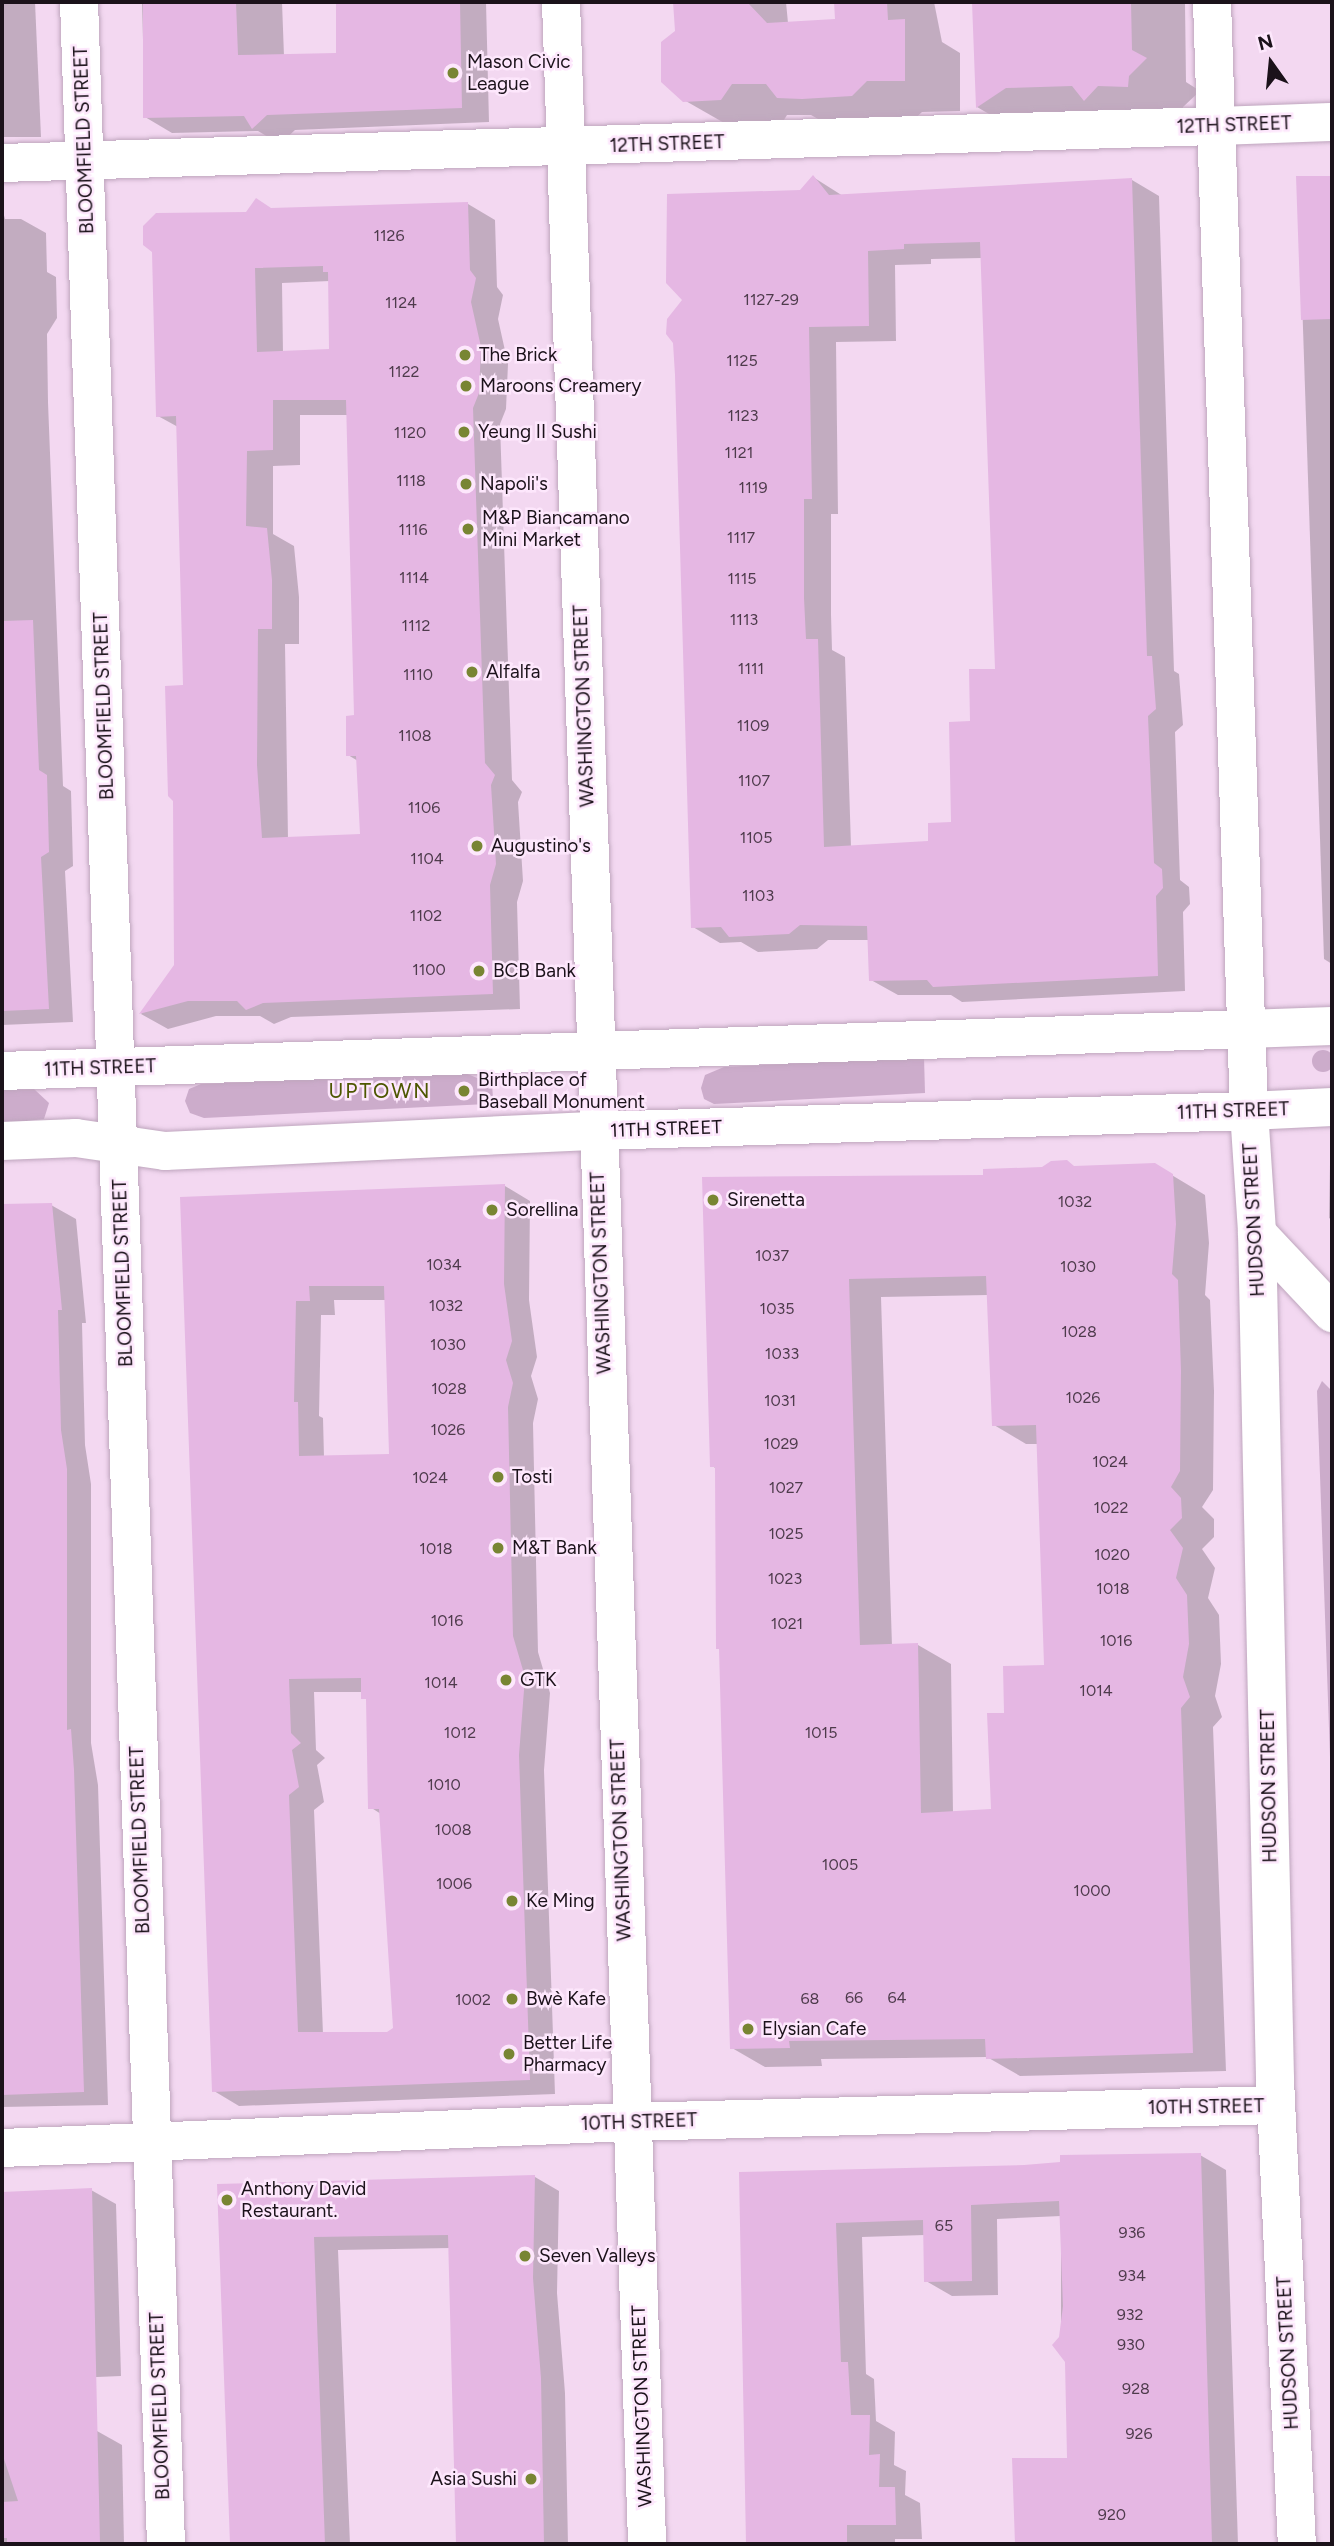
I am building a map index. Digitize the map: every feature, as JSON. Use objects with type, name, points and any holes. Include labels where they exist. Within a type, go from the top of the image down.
[{"type":"street","name":"BLOOMFIELD STREET","points":[[79,2],[117,1068],[149,2143],[166,2544]]},
{"type":"street","name":"WASHINGTON STREET","points":[[561,2],[594,1050],[647,2544]]},
{"type":"street","name":"HUDSON STREET","points":[[1212,2],[1249,1111],[1257,1233],[1276,2105],[1297,2544]]},
{"type":"street","name":"12TH STREET","points":[[2,163],[1332,122]]},
{"type":"street","name":"11TH STREET","points":[[2,1071],[1332,1026]]},
{"type":"street","name":"11TH STREET","points":[[2,1141],[76,1138],[165,1151],[597,1131],[1332,1107]]},
{"type":"street","points":[[1257,1233],[1332,1313]]},
{"type":"street","name":"10TH STREET","points":[[2,2148],[631,2122],[1276,2105]]},
{"type":"shaded area","points":[[1323,1050],[1331,1053],[1334,1061],[1331,1069],[1323,1072],[1315,1069],[1312,1061],[1315,1053]]},
{"type":"shaded area","points":[[924,1057],[925,1093],[714,1104],[704,1099],[701,1088],[705,1075],[724,1067]]},
{"type":"shaded area","points":[[465,1073],[492,1084],[493,1098],[487,1104],[204,1118],[190,1113],[185,1101],[189,1089],[201,1084]]},
{"type":"shaded area","points":[[34,1089],[49,1103],[44,1119],[2,1124],[2,1090]]},
{"type":"shaded area","points":[[1322,1381],[1332,1391],[1332,1813],[1317,1391]]},
{"type":"building","points":[[143,2],[236,2],[238,55],[336,53],[336,2],[460,2],[462,108],[267,115],[252,129],[244,116],[143,118]]},
{"type":"building","points":[[673,2],[747,2],[767,23],[835,19],[834,2],[887,2],[888,20],[905,19],[905,81],[867,81],[852,96],[802,99],[777,98],[766,84],[732,84],[721,100],[683,102],[661,82],[661,42],[675,31]]},
{"type":"building","points":[[972,2],[1131,2],[1132,50],[1147,58],[1129,76],[1128,87],[1098,86],[1084,101],[1072,86],[1006,88],[976,108]]},
{"type":"building","points":[[813,175],[829,195],[1132,178],[1147,656],[1152,656],[1156,709],[1148,716],[1154,863],[1162,869],[1163,888],[1156,896],[1158,976],[933,987],[927,980],[869,981],[867,926],[800,925],[789,934],[729,937],[721,927],[691,928],[675,375],[673,343],[666,334],[667,319],[682,300],[666,283],[667,194],[800,190]],"holes":[[[980,242],[995,669],[969,669],[970,721],[949,722],[951,822],[928,823],[928,841],[824,847],[818,639],[806,639],[804,598],[804,499],[812,499],[809,327],[869,326],[868,251],[904,249],[904,244]]]},
{"type":"building","points":[[1296,176],[1332,176],[1332,319],[1301,320]]},
{"type":"building","points":[[256,198],[271,208],[468,202],[470,270],[476,278],[471,302],[481,347],[479,393],[473,408],[485,763],[495,775],[491,785],[496,864],[490,885],[493,994],[263,1003],[246,1010],[237,1001],[188,1001],[139,1014],[174,965],[173,801],[168,796],[165,686],[183,685],[176,416],[156,417],[152,252],[143,245],[143,226],[156,213],[246,212]],"holes":[[[323,266],[323,272],[328,272],[329,349],[257,352],[255,268]],[[273,400],[346,400],[354,715],[346,716],[346,756],[356,756],[360,834],[262,838],[257,765],[258,629],[272,629],[272,580],[267,528],[246,526],[247,451],[273,450]]]},
{"type":"building","points":[[33,620],[39,770],[47,775],[49,852],[41,857],[49,1009],[2,1011],[2,621]]},
{"type":"building","points":[[1067,1160],[1074,1166],[1155,1163],[1173,1174],[1176,1224],[1172,1274],[1178,1280],[1181,1371],[1180,1471],[1171,1487],[1181,1498],[1182,1518],[1170,1530],[1183,1548],[1176,1578],[1187,1595],[1189,1644],[1183,1677],[1190,1697],[1181,1708],[1193,2053],[986,2059],[985,2039],[789,2041],[790,2048],[730,2049],[719,1649],[716,1649],[715,1467],[710,1467],[702,1177],[983,1175],[983,1169],[1042,1167],[1051,1161]],"holes":[[[986,1276],[992,1426],[1036,1425],[1044,1665],[1003,1666],[1004,1713],[987,1713],[991,1809],[921,1813],[918,1643],[860,1645],[849,1279]]]},
{"type":"building","points":[[505,1184],[504,1284],[512,1341],[506,1360],[513,1383],[508,1407],[513,1636],[525,1677],[519,1755],[530,2080],[212,2092],[180,1197]],"holes":[[[309,1286],[384,1286],[389,1454],[299,1456],[298,1402],[294,1402],[296,1301],[310,1301]],[[361,1678],[361,1699],[366,1699],[368,1809],[379,1809],[393,2028],[387,2032],[298,2032],[289,1795],[299,1787],[292,1750],[301,1743],[291,1733],[289,1679]]]},
{"type":"building","points":[[52,1203],[62,1310],[58,1310],[61,1430],[67,1469],[67,1730],[71,1729],[74,1770],[84,2092],[2,2095],[2,1204]]},
{"type":"building","points":[[1201,2153],[1212,2544],[1015,2544],[1012,2458],[1067,2458],[1065,2362],[1052,2345],[1059,2337],[1063,2306],[1059,2201],[971,2205],[972,2281],[924,2282],[923,2220],[836,2223],[841,2362],[848,2362],[851,2415],[870,2415],[869,2455],[880,2454],[879,2487],[895,2487],[896,2525],[847,2525],[847,2544],[746,2544],[739,2172],[1024,2165],[1060,2162],[1060,2155]]},
{"type":"building","points":[[535,2175],[533,2278],[541,2378],[544,2544],[456,2544],[448,2235],[314,2237],[325,2544],[230,2544],[217,2184]]},
{"type":"building","points":[[92,2188],[100,2544],[7,2544],[7,2538],[2,2538],[2,2502],[18,2501],[2,2453],[2,2192]]},
{"type":"place","name":"Mason Civic League","points":[[453,73]]},
{"type":"place","name":"The Brick","points":[[465,355]]},
{"type":"place","name":"Maroons Creamery","points":[[466,386]]},
{"type":"place","name":"Yeung II Sushi","points":[[464,432]]},
{"type":"place","name":"Napoli's","points":[[466,484]]},
{"type":"place","name":"M&P Biancamano Mini Market","points":[[468,529]]},
{"type":"place","name":"Alfalfa","points":[[472,672]]},
{"type":"place","name":"Augustino's","points":[[477,846]]},
{"type":"place","name":"BCB Bank","points":[[479,971]]},
{"type":"place","name":"Birthplace of Baseball Monument","points":[[464,1091]]},
{"type":"place","name":"Sirenetta","points":[[713,1200]]},
{"type":"place","name":"Sorellina","points":[[492,1210]]},
{"type":"place","name":"Tosti","points":[[498,1477]]},
{"type":"place","name":"M&T Bank","points":[[498,1548]]},
{"type":"place","name":"GTK","points":[[506,1680]]},
{"type":"place","name":"Ke Ming","points":[[512,1901]]},
{"type":"place","name":"Bwè Kafe","points":[[512,1999]]},
{"type":"place","name":"Elysian Cafe","points":[[748,2029]]},
{"type":"place","name":"Better Life Pharmacy","points":[[509,2054]]},
{"type":"place","name":"Anthony David Restaurant.","points":[[227,2200]]},
{"type":"place","name":"Seven Valleys","points":[[525,2256]]},
{"type":"place","name":"Asia Sushi","points":[[531,2479]]},
{"type":"district","name":"UPTOWN","points":[[380,1091]]}]
